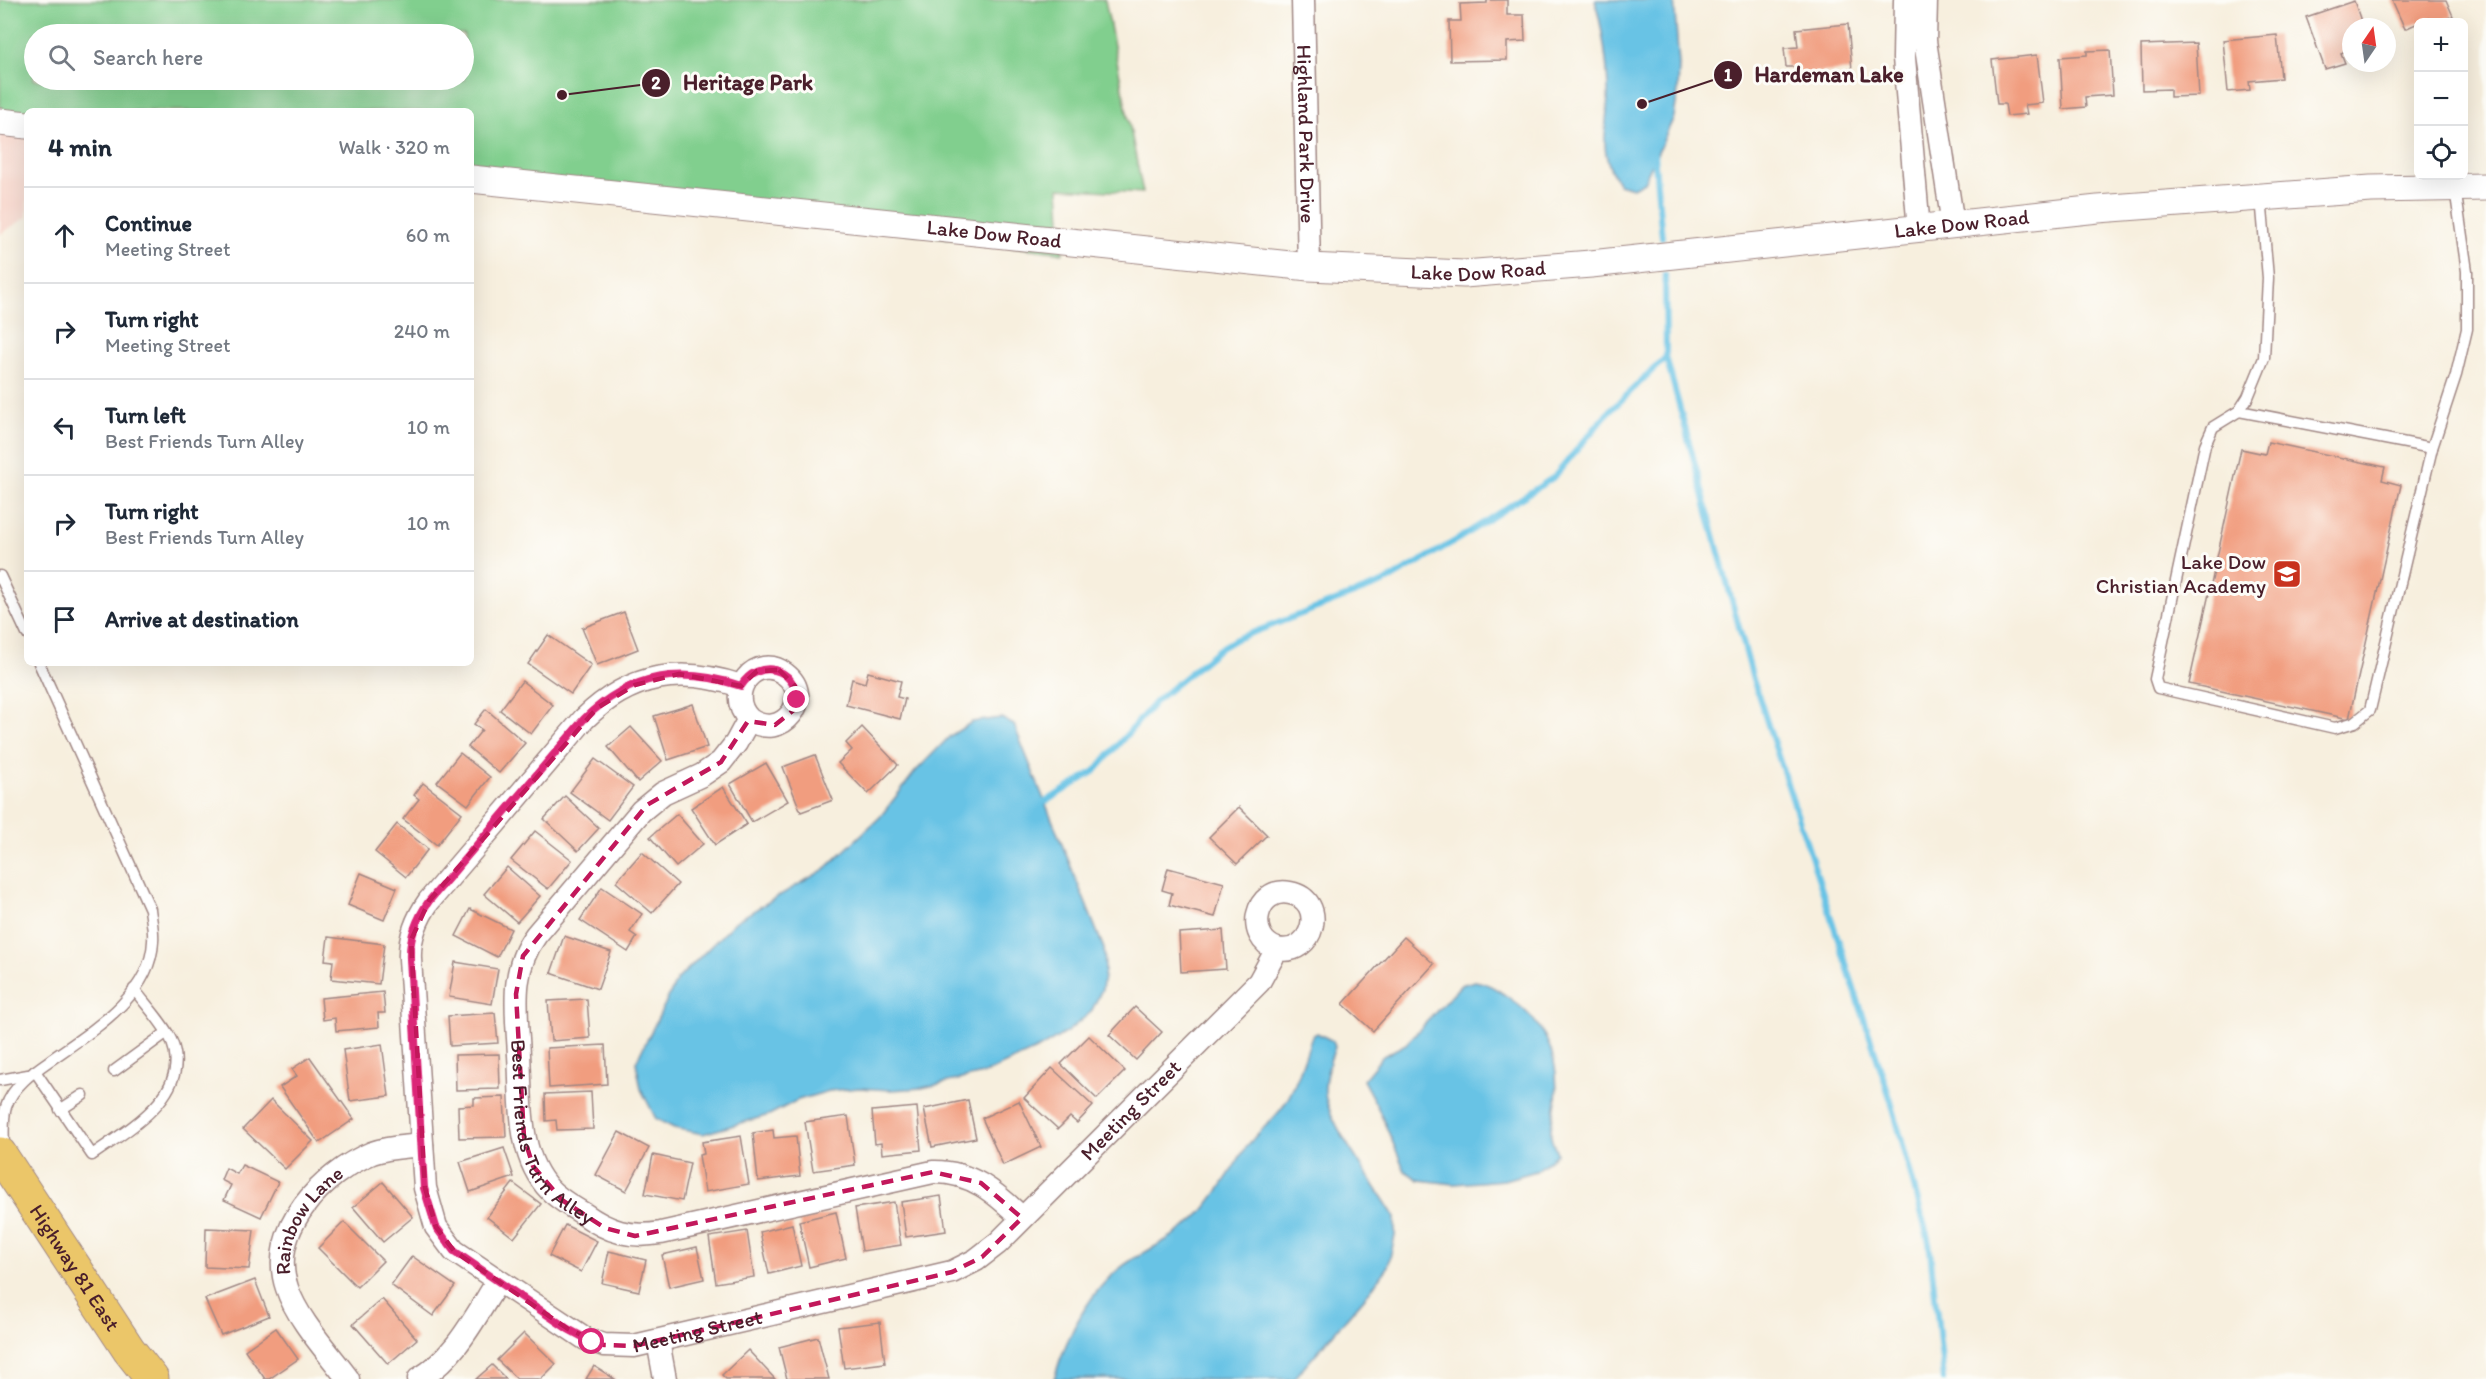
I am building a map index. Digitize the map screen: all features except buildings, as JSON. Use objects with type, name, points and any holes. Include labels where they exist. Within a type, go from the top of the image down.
[{"type":"main road","name":"Highway 81 East","points":[[2,1157],[129,1350],[152,1379]]},
{"type":"street","name":"Highland Park Drive","points":[[1303,0],[1309,267]]},
{"type":"street","points":[[1905,0],[1904,58],[1919,230]]},
{"type":"street","points":[[1926,0],[1925,41],[1953,225]]},
{"type":"street","points":[[0,122],[24,125]]},
{"type":"street","name":"Lake Dow Road","points":[[474,179],[1309,267],[1464,274],[1591,264],[2098,209],[2371,189],[2486,187]]},
{"type":"street","points":[[770,668],[787,675],[796,690],[795,709],[783,722],[766,726],[749,719],[740,704],[741,686],[753,673],[770,668]]},
{"type":"street","name":"Meeting Street","points":[[741,686],[708,676],[679,674],[644,682],[604,703],[584,719],[423,910],[413,934],[410,952],[426,1196],[439,1233],[454,1251],[568,1329],[592,1342],[621,1348],[658,1341],[952,1272],[982,1257],[1259,982],[1266,973],[1277,949]]},
{"type":"street","name":"Best Friends Turn Alley","points":[[749,719],[736,743],[721,762],[702,775],[663,793],[641,811],[536,935],[523,956],[516,994],[524,1137],[533,1166],[549,1188],[562,1200],[606,1228],[635,1236],[661,1233],[933,1172],[960,1176],[981,1183],[999,1195],[1022,1218]]},
{"type":"street","name":"Rainbow Lane","points":[[348,1379],[296,1307],[286,1287],[284,1258],[291,1227],[307,1199],[349,1165],[382,1150],[422,1145]]},
{"type":"street","points":[[419,1379],[438,1367],[449,1356],[498,1281]]},
{"type":"street","points":[[658,1341],[665,1379]]},
{"type":"lane","points":[[2261,196],[2268,278],[2264,358],[2248,398],[2240,411],[2213,428],[2205,445],[2155,679],[2158,688],[2335,729],[2355,722],[2370,710],[2432,448],[2456,375],[2467,329],[2467,271],[2456,188]]},
{"type":"lane","points":[[2240,411],[2432,448]]},
{"type":"lane","points":[[0,576],[3,590],[24,628]]},
{"type":"lane","points":[[2,1157],[7,1104],[31,1073],[85,1036],[119,1007],[134,989],[147,966],[153,941],[150,909],[40,666]]},
{"type":"lane","points":[[31,1073],[92,1155],[137,1124],[159,1104],[170,1085],[176,1060],[172,1041],[134,989]]},
{"type":"lane","points":[[114,1071],[166,1033]]},
{"type":"lane","points":[[0,1080],[31,1073]]},
{"type":"lane","points":[[60,1110],[82,1095]]},
{"type":"highlighted area","points":[[779,670],[795,686],[795,709],[775,725],[748,721],[721,762],[647,805],[523,956],[516,994],[524,1137],[533,1166],[562,1200],[605,1228],[635,1236],[933,1172],[981,1183],[1022,1218],[982,1257],[952,1272],[634,1346],[604,1345],[568,1329],[454,1251],[436,1227],[425,1188],[411,940],[429,901],[597,708],[635,685],[679,674],[741,686],[757,671]]},
{"type":"shaded area","points":[[0,115],[24,119],[24,219],[0,234]]},
{"type":"green space","points":[[0,0],[1105,0],[1143,193],[1059,188],[1063,253],[474,176],[474,108],[24,108],[24,126],[0,125]]},
{"type":"water","points":[[1595,0],[1674,0],[1679,65],[1674,117],[1644,182],[1633,188],[1619,184],[1607,160],[1605,137],[1608,101],[1607,76],[1604,43]]},
{"type":"water","points":[[1001,718],[1014,725],[1104,949],[1105,970],[1102,989],[1091,1012],[1067,1032],[1040,1048],[983,1074],[922,1088],[891,1090],[859,1088],[829,1091],[798,1100],[769,1115],[703,1134],[674,1128],[656,1119],[641,1089],[636,1062],[677,980],[736,921],[825,869],[880,817],[915,772],[950,736],[972,722]]},
{"type":"water","points":[[1475,981],[1495,988],[1524,1010],[1534,1020],[1549,1044],[1556,1070],[1556,1100],[1551,1133],[1557,1154],[1536,1171],[1504,1180],[1454,1184],[1419,1180],[1405,1171],[1378,1108],[1363,1080],[1383,1056],[1406,1044],[1461,985]]},
{"type":"water","points":[[1317,1033],[1333,1041],[1335,1047],[1325,1087],[1328,1105],[1334,1120],[1395,1218],[1395,1236],[1388,1266],[1370,1291],[1294,1379],[1054,1379],[1066,1345],[1093,1296],[1118,1269],[1178,1232],[1207,1206],[1247,1146],[1282,1108],[1296,1083],[1312,1036]]},
{"type":"waterway","points":[[1654,154],[1662,237]]},
{"type":"waterway","points":[[1665,275],[1666,357],[1753,679],[1891,1101],[1929,1242],[1944,1379]]},
{"type":"waterway","points":[[1045,802],[1095,771],[1156,701],[1219,649],[1236,639],[1385,582],[1460,538],[1554,477],[1605,416],[1666,357]]},
{"type":"place","name":"Heritage Park","points":[[562,95]]},
{"type":"place","name":"Hardeman Lake","points":[[1642,104]]},
{"type":"place","name":"Lake Dow Christian Academy","points":[[2287,574]]},
{"type":"route","points":[[592,1342],[568,1329],[454,1251],[439,1233],[433,1220],[424,1188],[410,959],[410,946],[415,927],[429,901],[584,719],[627,688],[679,674],[708,676],[741,686],[753,673],[770,668],[783,672],[790,678],[795,686],[797,700]]}]
